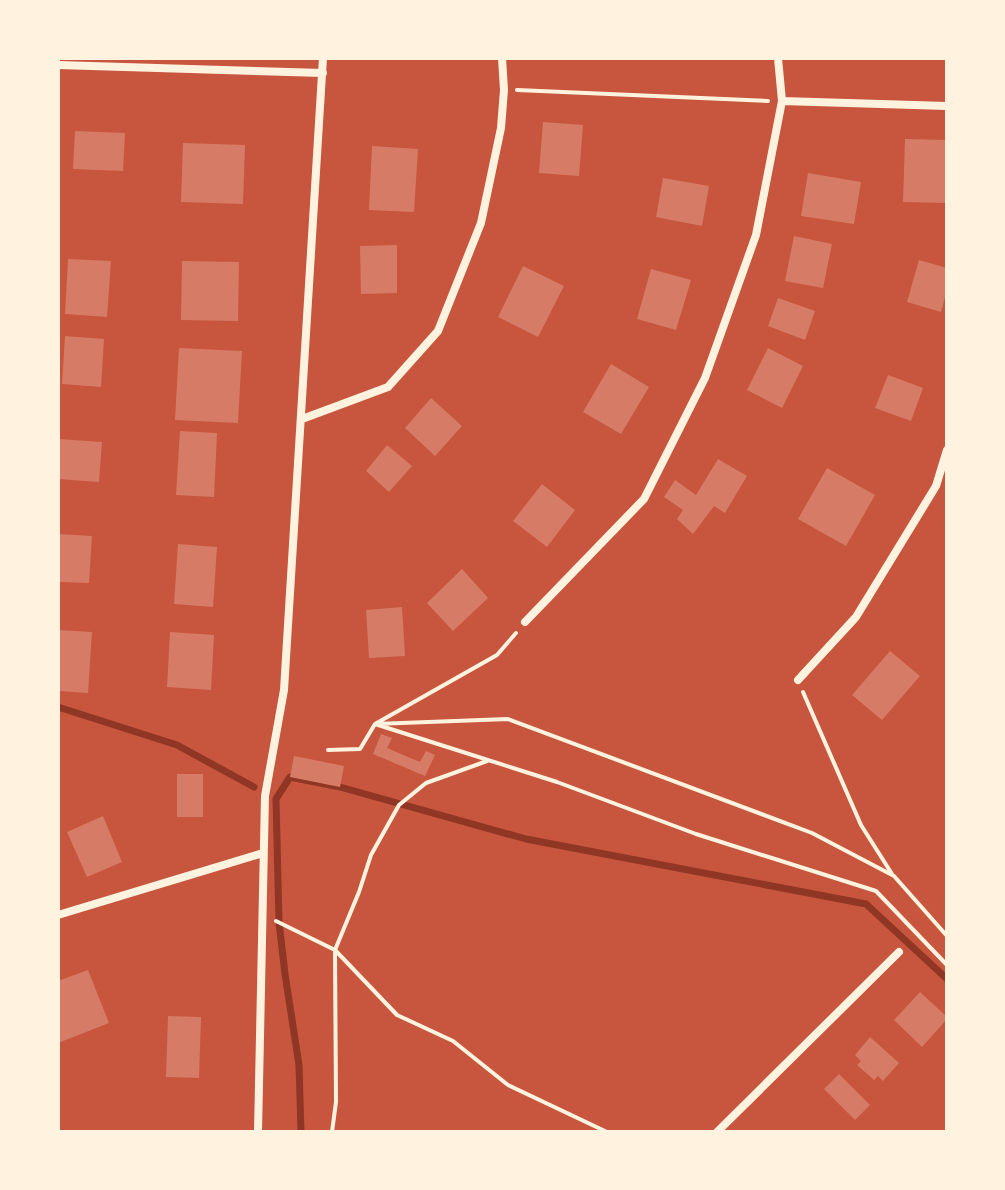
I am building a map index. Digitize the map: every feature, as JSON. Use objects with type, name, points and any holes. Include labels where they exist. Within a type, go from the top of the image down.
[{"type":"street","points":[[258,1132],[265,796],[284,690],[323,58]]},
{"type":"street","points":[[302,419],[388,387],[438,331],[481,223],[501,128],[504,90],[502,58]]},
{"type":"street","points":[[525,622],[644,499],[705,378],[756,235],[782,101],[778,58]]},
{"type":"street","points":[[58,65],[323,73]]},
{"type":"street","points":[[782,101],[947,106]]},
{"type":"street","points":[[798,680],[856,617],[936,486],[947,450]]},
{"type":"street","points":[[58,915],[263,853]]},
{"type":"street","points":[[717,1132],[899,952]]},
{"type":"path","points":[[504,90],[782,101]]},
{"type":"path","points":[[328,750],[360,749],[375,724],[497,655],[525,622]]},
{"type":"path","points":[[798,680],[861,825],[894,876],[947,936]]},
{"type":"path","points":[[375,724],[508,719],[812,833],[894,876]]},
{"type":"path","points":[[375,724],[557,782],[696,834],[876,891],[947,965]]},
{"type":"path","points":[[332,1132],[336,1102],[335,950],[371,855],[399,805],[426,783],[489,760]]},
{"type":"path","points":[[262,917],[279,922],[335,950],[397,1015],[453,1041],[508,1085],[607,1132]]},
{"type":"building","points":[[543,122],[583,125],[579,176],[539,173]]},
{"type":"building","points":[[75,131],[125,133],[123,171],[73,169]]},
{"type":"building","points":[[905,139],[947,140],[947,203],[903,202]]},
{"type":"building","points":[[183,143],[245,145],[243,204],[181,202]]},
{"type":"building","points":[[372,146],[418,149],[414,212],[369,210]]},
{"type":"building","points":[[808,173],[861,182],[854,224],[801,216]]},
{"type":"building","points":[[663,178],[709,186],[702,226],[656,217]]},
{"type":"building","points":[[794,236],[832,244],[823,288],[785,281]]},
{"type":"building","points":[[397,245],[397,293],[361,294],[360,246]]},
{"type":"building","points":[[68,259],[111,261],[107,317],[65,314]]},
{"type":"building","points":[[919,260],[947,268],[947,290],[941,312],[907,302]]},
{"type":"building","points":[[182,261],[239,262],[238,321],[181,320]]},
{"type":"building","points":[[523,266],[564,286],[538,337],[498,317]]},
{"type":"building","points":[[651,269],[691,280],[676,330],[637,319]]},
{"type":"building","points":[[778,298],[815,311],[805,340],[768,326]]},
{"type":"building","points":[[65,336],[104,339],[101,387],[62,384]]},
{"type":"building","points":[[179,348],[242,351],[238,423],[175,420]]},
{"type":"building","points":[[768,348],[803,366],[782,408],[747,390]]},
{"type":"building","points":[[611,364],[649,387],[621,434],[583,412]]},
{"type":"building","points":[[888,375],[923,388],[911,421],[875,408]]},
{"type":"building","points":[[431,398],[462,426],[435,456],[405,428]]},
{"type":"building","points":[[180,431],[217,433],[214,497],[176,495]]},
{"type":"building","points":[[58,439],[102,442],[99,482],[58,479]]},
{"type":"building","points":[[387,445],[412,466],[389,492],[366,471]]},
{"type":"building","points":[[718,459],[747,476],[725,513],[714,506],[693,534],[677,519],[683,510],[664,497],[675,480],[696,495]]},
{"type":"building","points":[[827,468],[875,495],[846,546],[798,519]]},
{"type":"building","points":[[542,484],[575,510],[547,547],[513,521]]},
{"type":"building","points":[[58,534],[92,536],[89,583],[58,582]]},
{"type":"building","points":[[178,544],[217,547],[213,607],[174,604]]},
{"type":"building","points":[[462,569],[488,598],[453,631],[427,603]]},
{"type":"building","points":[[402,607],[405,656],[369,658],[366,610]]},
{"type":"building","points":[[58,630],[92,632],[88,693],[58,691]]},
{"type":"building","points":[[170,632],[214,635],[211,690],[167,687]]},
{"type":"building","points":[[890,651],[920,676],[882,720],[852,695]]},
{"type":"building","points":[[381,734],[392,738],[387,748],[420,762],[426,751],[435,755],[425,776],[373,754]]},
{"type":"building","points":[[294,756],[344,766],[340,787],[290,777]]},
{"type":"building","points":[[177,774],[203,774],[203,817],[177,817]]},
{"type":"building","points":[[103,816],[122,862],[87,877],[67,832]]},
{"type":"building","points":[[88,970],[109,1023],[58,1043],[58,981]]},
{"type":"building","points":[[920,992],[947,1017],[922,1047],[894,1020]]},
{"type":"building","points":[[168,1016],[201,1017],[199,1078],[166,1077]]},
{"type":"building","points":[[870,1037],[899,1063],[883,1081],[878,1076],[874,1080],[857,1065],[861,1061],[855,1055]]},
{"type":"building","points":[[839,1074],[870,1105],[855,1120],[824,1089]]},
{"type":"waterway","points":[[58,707],[177,745],[254,787]]},
{"type":"waterway","points":[[301,1132],[299,1065],[279,922],[276,799],[290,777],[340,787],[526,839],[866,904],[947,979]]}]
